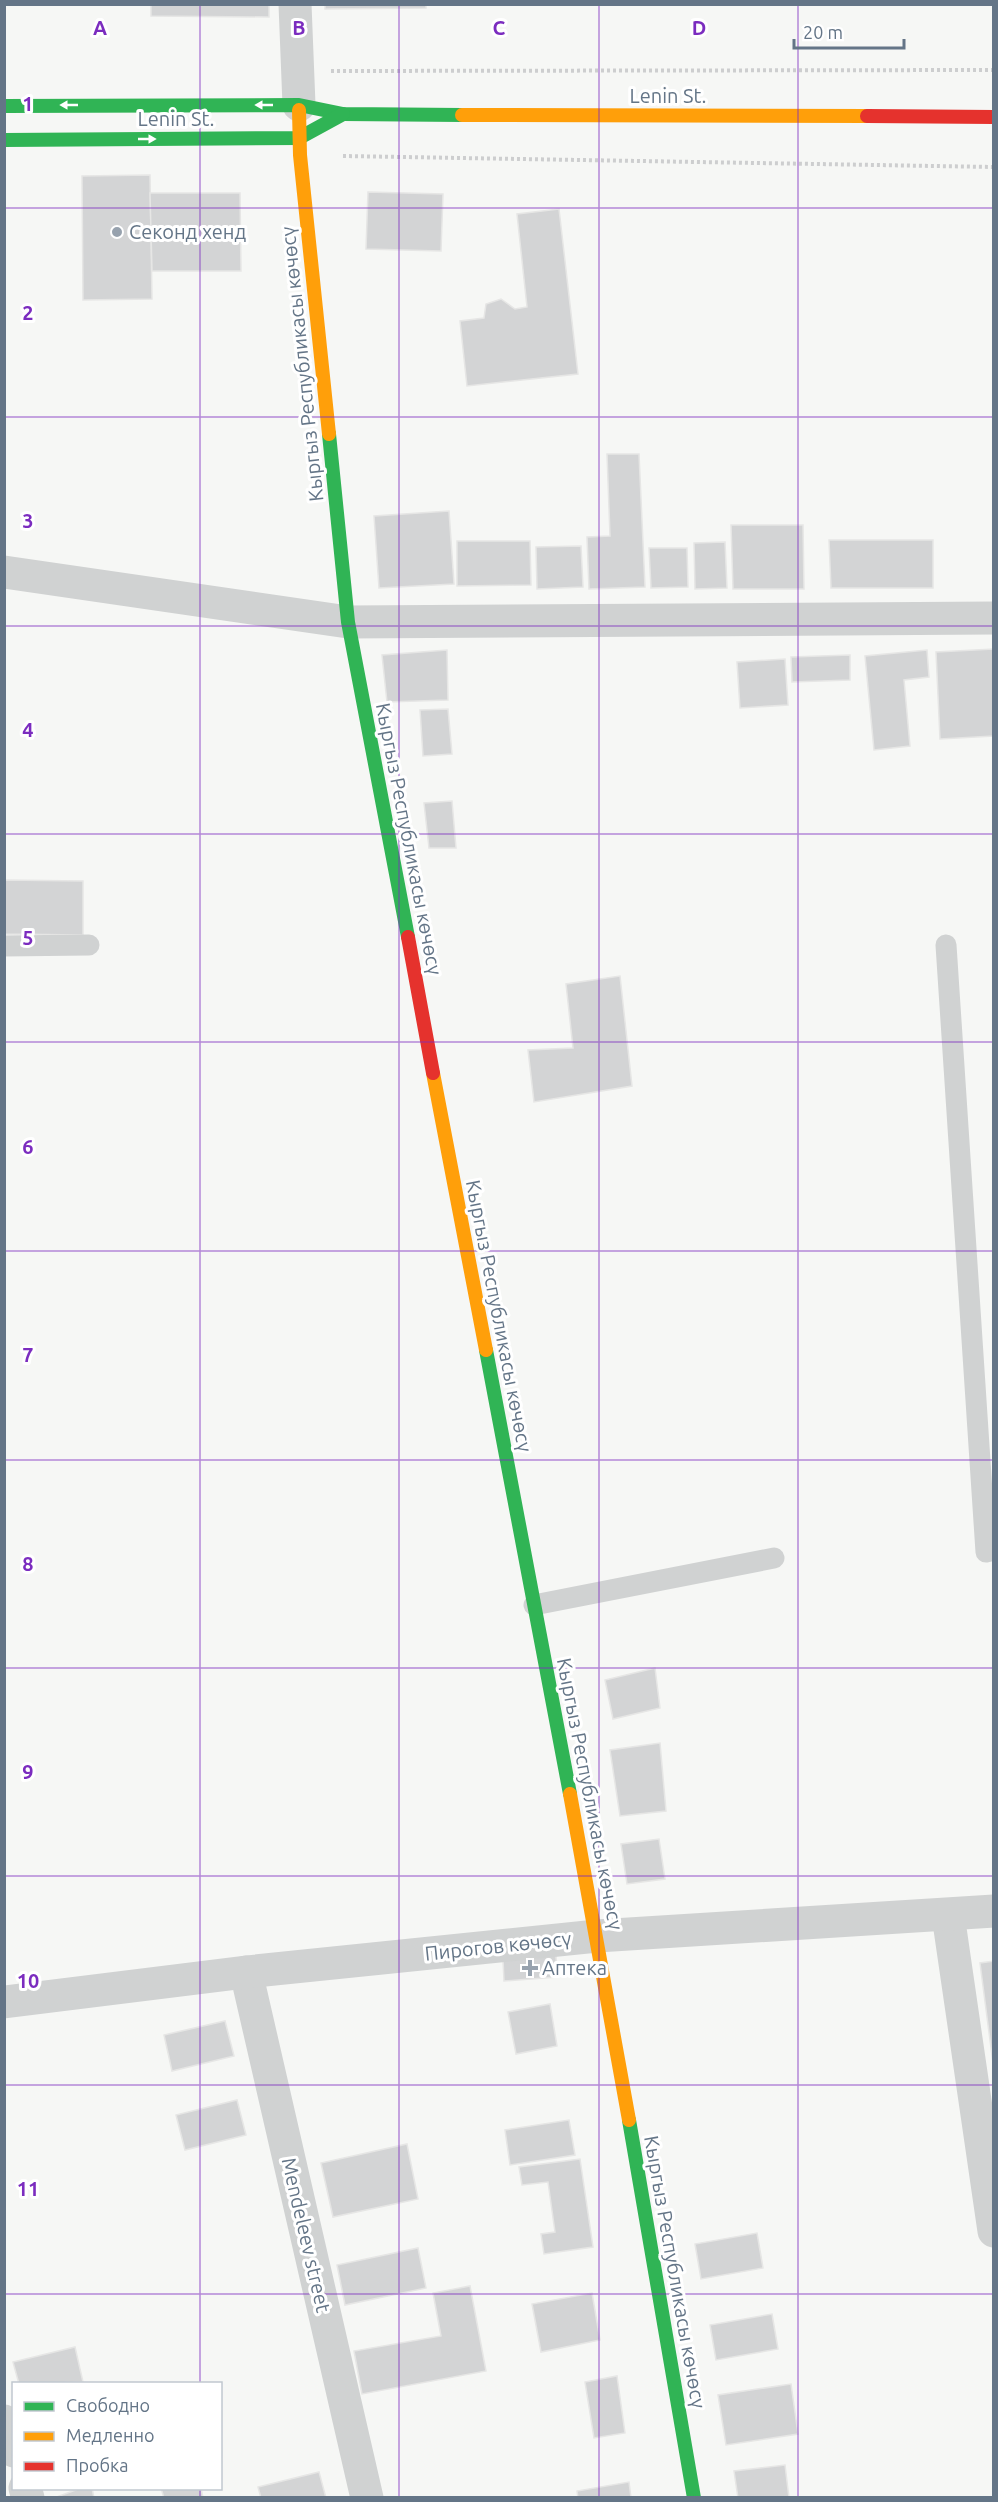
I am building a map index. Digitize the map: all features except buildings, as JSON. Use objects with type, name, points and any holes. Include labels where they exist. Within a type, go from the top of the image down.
[{"type":"main road","name":"Lenin St.","points":[[4,106],[299,105],[343,114],[993,117]]},
{"type":"main road","name":"Кыргыз Республикасы көчөсү","points":[[299,105],[300,155],[348,622],[597,1936],[694,2498]]},
{"type":"main road","name":"Lenin St.","points":[[4,140],[299,138],[343,114]]},
{"type":"street","points":[[295,4],[299,105]]},
{"type":"street","points":[[4,572],[348,622],[993,618]]},
{"type":"street","name":"Пирогов көчөсү","points":[[4,2002],[246,1972],[597,1936],[993,1911]]},
{"type":"street","points":[[948,1915],[993,2231]]},
{"type":"street","name":"Mendeleev street","points":[[246,1972],[367,2498]]},
{"type":"street","points":[[4,2421],[12,2445]]},
{"type":"lane","points":[[4,946],[89,945]]},
{"type":"lane","points":[[946,945],[986,1552],[993,1550]]},
{"type":"lane","points":[[534,1605],[774,1558]]},
{"type":"path","points":[[298,71],[993,70]]},
{"type":"path","points":[[300,155],[993,167]]},
{"type":"traffic: fast","points":[[4,106],[299,105],[343,114],[462,115]]},
{"type":"traffic: fast","points":[[4,140],[299,138],[343,114]]},
{"type":"traffic: fast","points":[[329,434],[348,622],[408,937]]},
{"type":"traffic: fast","points":[[486,1350],[570,1794]]},
{"type":"traffic: fast","points":[[629,2120],[694,2498]]},
{"type":"traffic: slow","points":[[299,110],[300,155],[329,434]]},
{"type":"traffic: slow","points":[[462,115],[867,116]]},
{"type":"traffic: slow","points":[[433,1073],[486,1350]]},
{"type":"traffic: slow","points":[[570,1794],[629,2120]]},
{"type":"traffic: jam","points":[[867,116],[994,117]]},
{"type":"traffic: jam","points":[[408,937],[433,1073]]},
{"type":"place","name":"Секонд хенд","points":[[117,232]]},
{"type":"place","name":"Аптека","points":[[530,1968]]}]
